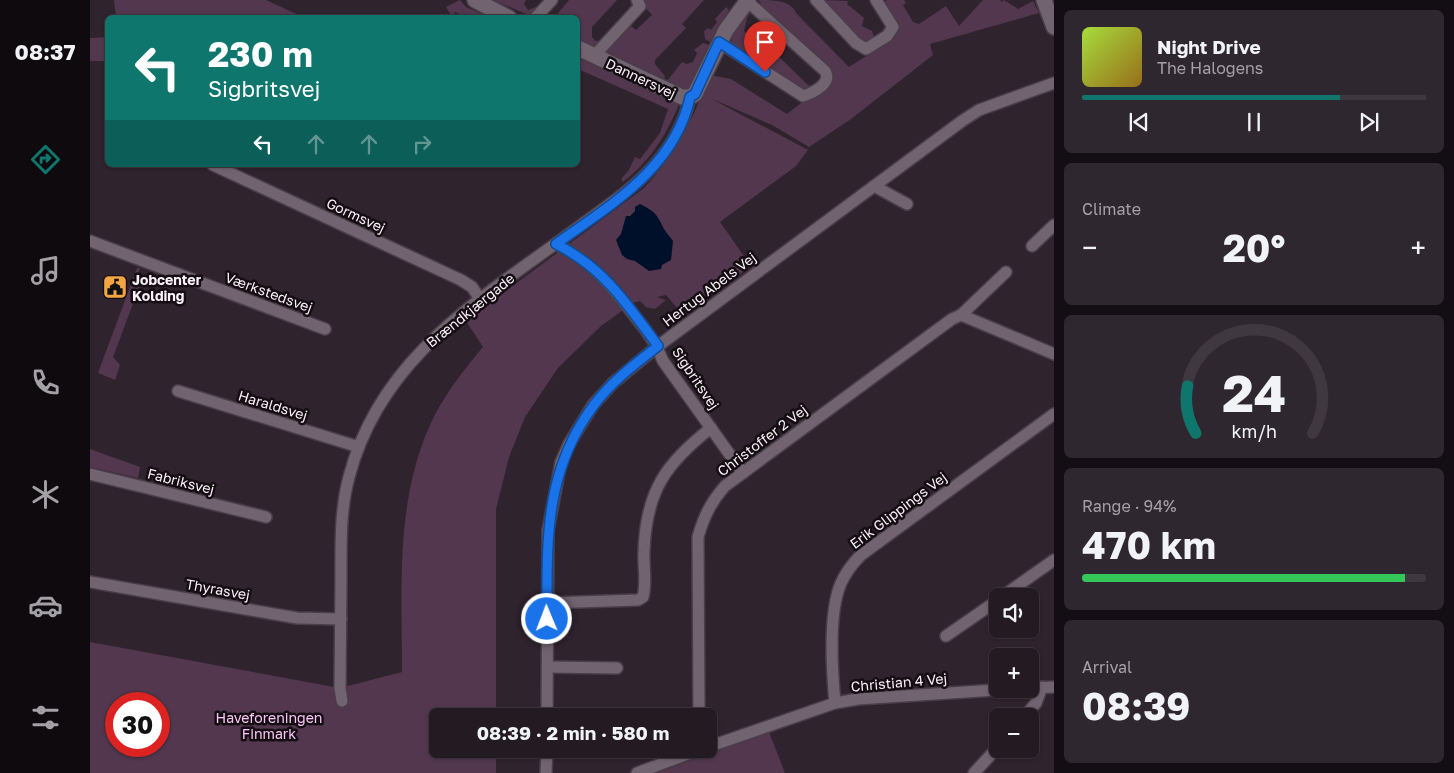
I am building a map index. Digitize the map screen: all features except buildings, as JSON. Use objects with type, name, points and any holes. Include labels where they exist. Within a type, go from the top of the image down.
[{"type":"street","points":[[475,0],[503,15]]},
{"type":"street","points":[[538,15],[552,0]]},
{"type":"street","name":"Dannersvej","points":[[594,56],[640,6],[637,0]]},
{"type":"street","points":[[816,0],[856,43],[866,49],[887,36],[893,27],[876,0]]},
{"type":"street","points":[[1044,0],[1054,27]]},
{"type":"street","name":"Brændkjærgade","points":[[342,701],[340,688],[340,619],[341,531],[344,503],[349,476],[375,411],[394,381],[433,337],[480,299],[644,178],[673,140],[687,112],[690,97],[695,94],[719,42],[748,1],[826,71],[828,74],[827,81],[808,95],[803,96],[719,42]]},
{"type":"street","name":"Dannersvej","points":[[580,49],[682,97],[690,97]]},
{"type":"street","name":"Hertug Abels Vej","points":[[547,708],[548,530],[561,462],[569,444],[594,405],[613,383],[658,346],[979,110],[1054,83]]},
{"type":"street","name":"Gormsvej","points":[[217,167],[461,280],[472,287],[480,299]]},
{"type":"street","points":[[874,186],[907,204]]},
{"type":"street","points":[[1032,246],[1054,225]]},
{"type":"street","name":"Værkstedsvej","points":[[90,241],[325,329]]},
{"type":"street","name":"Sigbritsvej","points":[[556,244],[577,255],[611,284],[658,346],[664,361],[743,472]]},
{"type":"street","name":"Christoffer 2 Vej","points":[[698,708],[698,537],[705,514],[713,499],[725,486],[743,472],[952,319],[962,315],[1006,272]]},
{"type":"street","points":[[962,315],[1054,354]]},
{"type":"street","name":"Haraldsvej","points":[[178,391],[359,447]]},
{"type":"street","name":"Erik Glippings Vej","points":[[835,704],[834,616],[841,582],[850,568],[861,555],[1054,414]]},
{"type":"street","points":[[547,603],[638,600],[643,597],[645,541],[652,501],[661,479],[675,459],[712,428]]},
{"type":"street","name":"Fabriksvej","points":[[90,474],[266,518]]},
{"type":"street","points":[[1014,588],[1054,560]]},
{"type":"street","name":"Thyrasvej","points":[[90,582],[297,618],[340,619]]},
{"type":"street","points":[[946,636],[989,606]]},
{"type":"street","points":[[548,667],[617,668]]},
{"type":"street","points":[[1039,687],[1054,687]]},
{"type":"street","name":"Christian 4 Vej","points":[[717,743],[835,704],[888,696],[989,690]]},
{"type":"street","points":[[974,773],[989,757]]},
{"type":"street","points":[[546,773],[547,758]]},
{"type":"street","name":"Christian 4 Vej","points":[[637,773],[675,758]]},
{"type":"green space","points":[[114,0],[266,0],[299,15],[116,15]]},
{"type":"green space","points":[[460,0],[466,7],[484,15],[462,15],[455,12],[451,15],[446,7]]},
{"type":"green space","points":[[493,0],[526,0],[524,4],[528,10],[536,7],[538,9],[532,15]]},
{"type":"green space","points":[[569,0],[617,0],[592,27],[592,37],[595,41],[603,40],[596,48],[580,40],[580,15],[556,15]]},
{"type":"green space","points":[[643,0],[704,0],[682,24],[686,28],[655,60],[655,64],[665,76],[664,79],[602,51],[631,26],[636,30],[652,15],[644,6]]},
{"type":"green space","name":"Haveforeningen Finmark","points":[[758,0],[775,1],[790,5],[849,67],[894,38],[892,37],[882,4],[887,0],[904,0],[906,3],[903,5],[913,22],[919,24],[946,6],[959,26],[983,0],[1000,0],[1002,2],[1004,0],[1018,9],[1033,1],[1039,13],[930,44],[933,55],[851,119],[809,147],[772,125],[710,98],[808,150],[796,166],[720,222],[751,266],[683,315],[666,295],[657,297],[666,300],[655,309],[646,307],[640,301],[633,303],[601,326],[558,368],[525,417],[509,457],[496,509],[496,708],[429,708],[429,758],[496,758],[496,773],[90,773],[90,642],[340,688],[402,672],[403,547],[411,485],[419,455],[435,414],[454,384],[483,347],[466,321],[644,188],[665,162],[683,135],[710,75],[731,79],[787,114],[834,77],[826,66],[765,10],[759,7],[761,3]]},
{"type":"green space","points":[[823,0],[848,1],[847,4],[864,18],[862,26],[872,31],[875,40],[861,44]]},
{"type":"green space","points":[[726,7],[729,10],[710,42],[705,39],[704,31],[708,28],[711,30],[717,22],[715,19]]},
{"type":"green space","points":[[751,8],[752,10],[747,18],[744,31],[776,54],[808,85],[816,87],[805,93],[730,46],[732,40],[729,38]]},
{"type":"green space","points":[[105,37],[105,61],[90,61],[90,38]]},
{"type":"green space","points":[[703,43],[709,45],[689,88],[685,89],[667,81],[682,62],[687,64],[693,62],[697,53],[694,50]]},
{"type":"green space","points":[[580,59],[677,103],[678,107],[662,139],[641,166],[623,182],[621,179],[629,170],[635,157],[640,159],[660,133],[668,109],[580,70]]},
{"type":"green space","points":[[137,268],[140,268],[138,275],[143,277],[113,357],[120,365],[115,380],[98,373]]},
{"type":"green space","points":[[90,449],[140,467],[138,478],[90,467]]},
{"type":"green space","points":[[769,732],[785,773],[656,773],[697,758],[717,758],[717,751]]},
{"type":"water","points":[[640,204],[654,213],[673,241],[671,260],[662,265],[661,269],[649,271],[635,261],[627,259],[622,255],[616,240],[621,234],[626,216],[630,216],[635,211],[635,207]]},
{"type":"place","name":"Jobcenter Kolding","points":[[115,287]]},
{"type":"route","points":[[547,619],[546,562],[548,530],[550,511],[561,462],[569,444],[594,405],[613,383],[658,346],[611,284],[577,255],[556,244],[627,192],[644,178],[661,158],[673,140],[687,112],[690,97],[695,94],[719,42],[765,72]]}]
